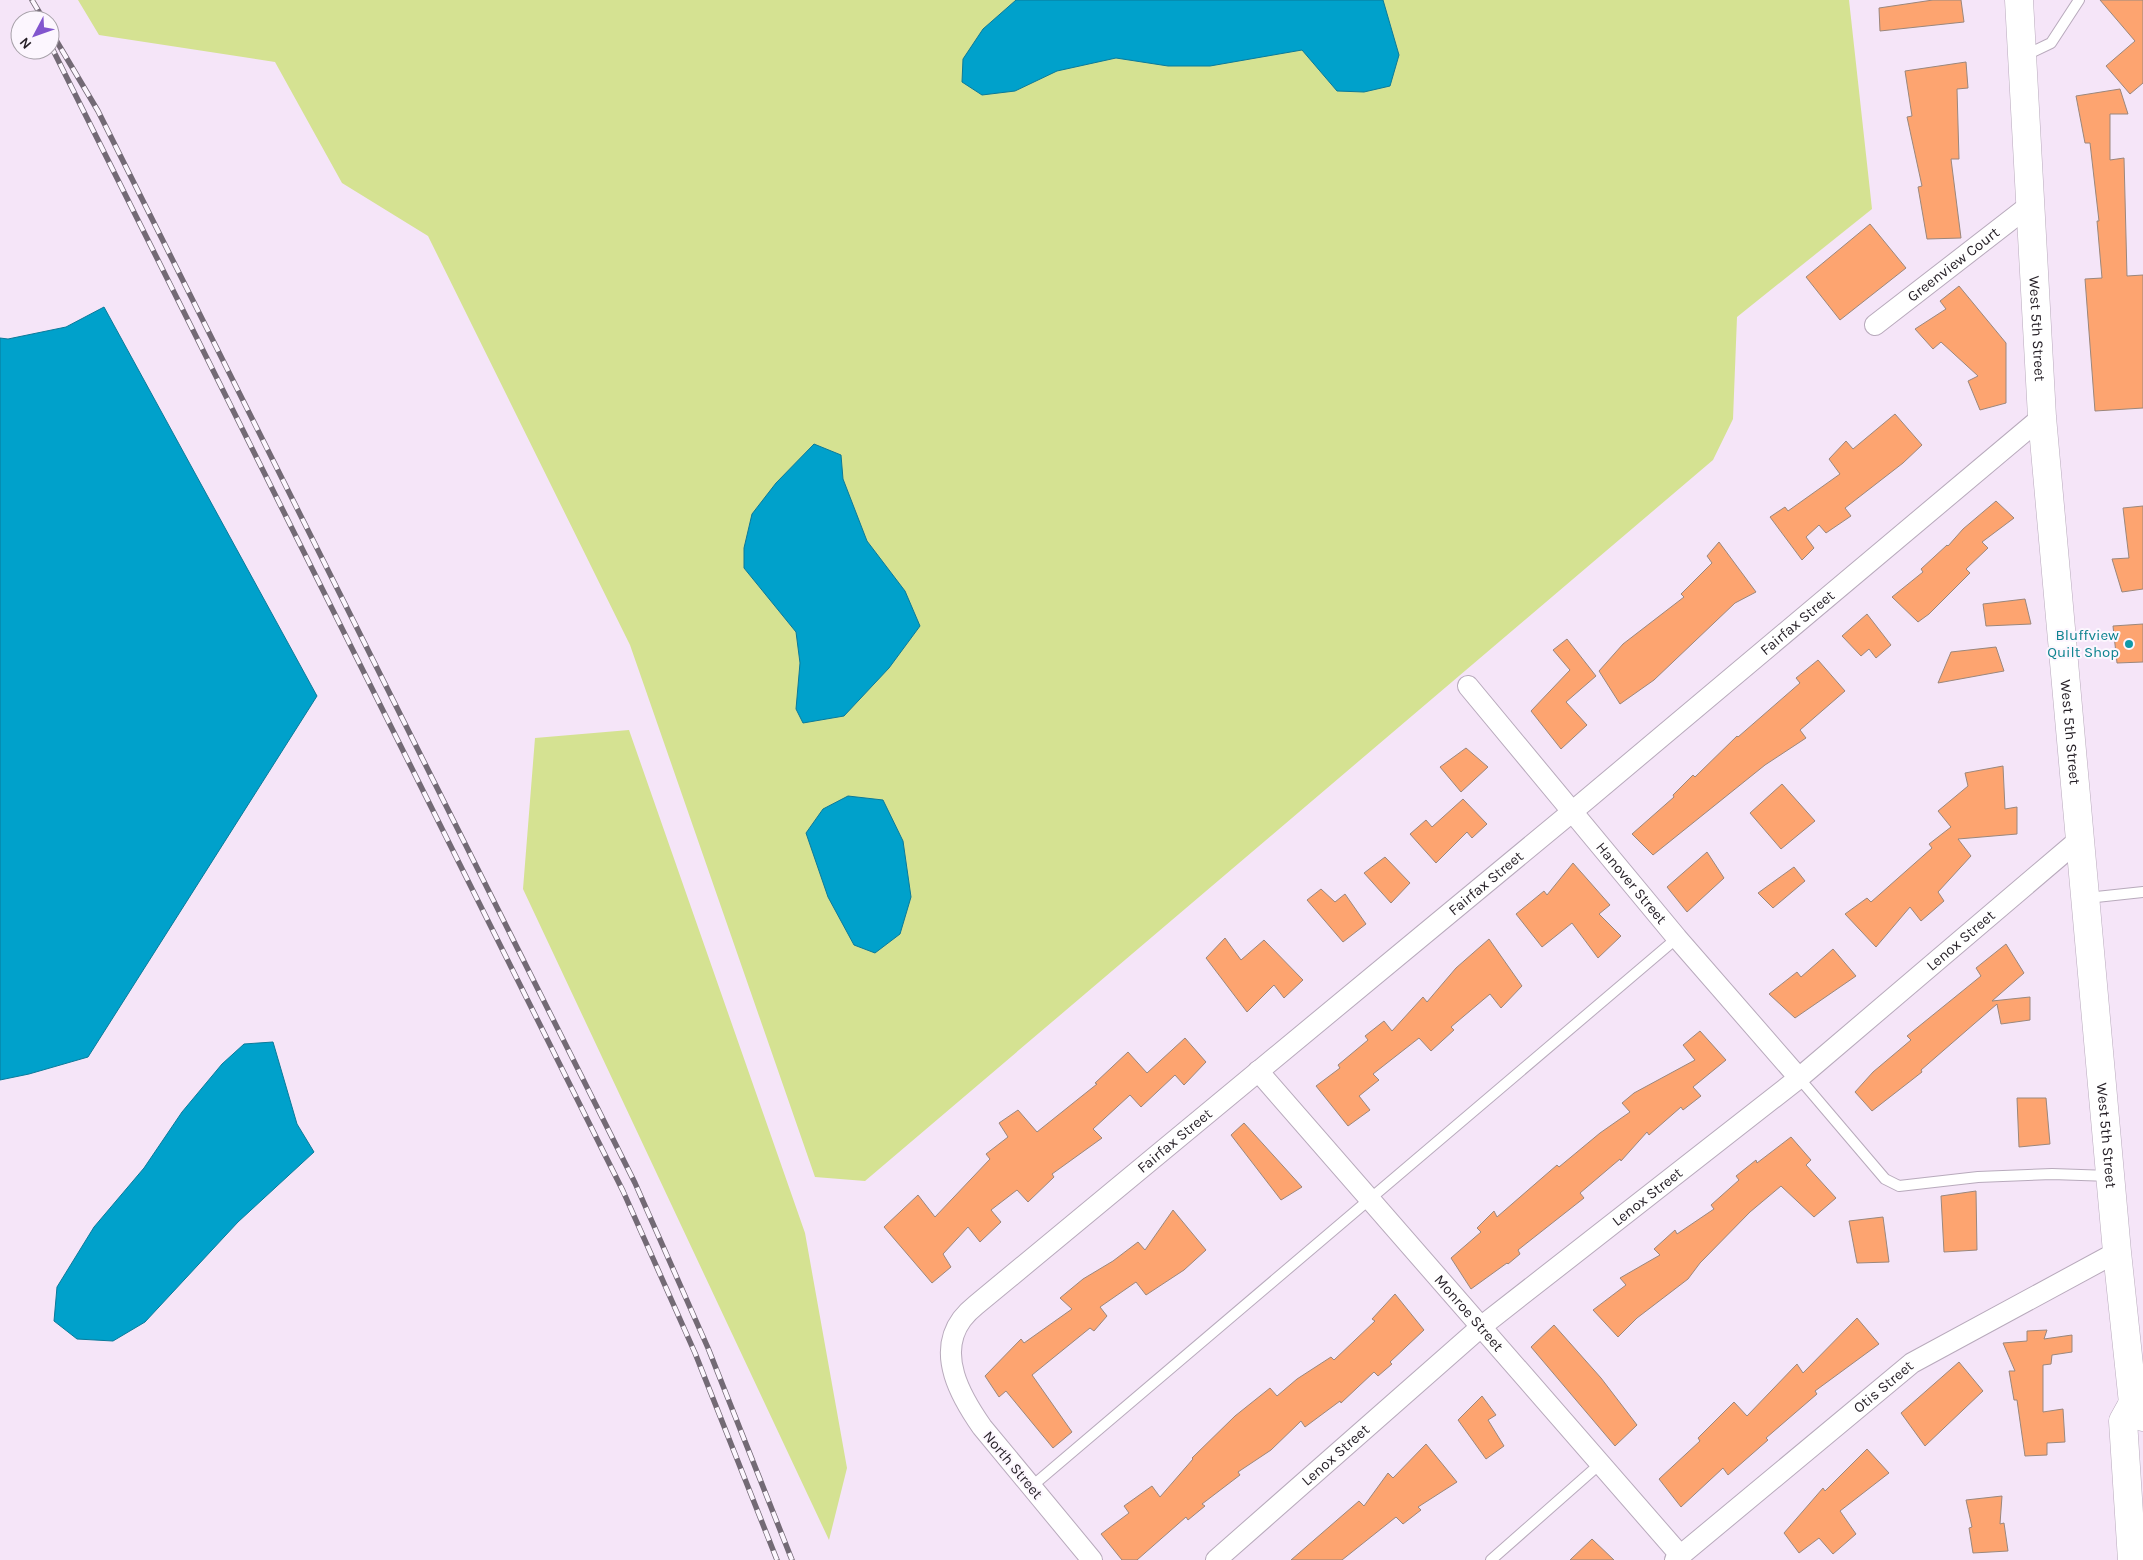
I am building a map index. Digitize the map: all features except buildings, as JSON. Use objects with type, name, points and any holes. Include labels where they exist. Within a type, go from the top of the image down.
[{"type":"main road","name":"West 5th Street","points":[[2019,0],[2042,417],[2117,1252],[2140,1407],[2123,1421],[2132,1560]]},
{"type":"street","name":"Greenview Court","points":[[1875,324],[2030,206]]},
{"type":"street","name":"Fairfax Street","points":[[951,1361],[953,1339],[961,1320],[976,1305],[1573,811],[2042,417]]},
{"type":"street","name":"Hanover Street","points":[[1468,686],[1677,938],[1799,1078]]},
{"type":"street","name":"Lenox Street","points":[[1216,1560],[1482,1326],[1799,1078],[2081,838]]},
{"type":"street","name":"Monroe Street","points":[[1258,1071],[1601,1463],[1678,1558]]},
{"type":"street","name":"Otis Street","points":[[1678,1558],[1912,1363],[2117,1252]]},
{"type":"street","name":"North Street","points":[[951,1361],[956,1385],[968,1407],[1092,1560]]},
{"type":"lane","points":[[2070,0],[2072,11]]},
{"type":"lane","points":[[2023,56],[2051,42],[2079,0]]},
{"type":"lane","points":[[2086,898],[2143,892]]},
{"type":"lane","points":[[1031,1487],[1677,938]]},
{"type":"lane","points":[[1799,1078],[1885,1179],[1899,1186],[1978,1177],[2052,1174],[2111,1176]]},
{"type":"lane","points":[[1491,1560],[1601,1463]]},
{"type":"green space","points":[[78,0],[1849,0],[1872,209],[1737,317],[1733,419],[1713,460],[865,1181],[815,1177],[630,645],[428,236],[342,183],[275,62],[99,35]]},
{"type":"green space","points":[[629,730],[805,1233],[847,1468],[829,1540],[523,889],[535,738]]},
{"type":"water","points":[[1016,0],[1383,0],[1399,55],[1390,86],[1364,92],[1337,91],[1302,50],[1210,66],[1168,66],[1116,58],[1057,71],[1015,91],[982,95],[962,82],[963,59],[983,29]]},
{"type":"water","points":[[104,307],[317,696],[88,1057],[29,1074],[0,1080],[0,338],[8,339],[66,327]]},
{"type":"water","points":[[814,444],[841,455],[843,479],[867,541],[905,591],[920,626],[889,668],[844,716],[803,723],[796,709],[800,663],[796,632],[744,568],[744,548],[752,514],[776,483]]},
{"type":"water","points":[[848,796],[883,800],[903,841],[911,897],[900,934],[875,953],[854,945],[828,897],[806,833],[823,809]]},
{"type":"water","points":[[273,1042],[297,1124],[314,1152],[238,1222],[145,1322],[113,1341],[77,1339],[54,1321],[57,1287],[94,1227],[144,1168],[182,1112],[222,1064],[244,1044]]},
{"type":"railway","points":[[32,0],[38,10]]},
{"type":"railway","points":[[60,47],[98,111],[635,1183],[708,1348],[792,1560]]},
{"type":"railway","points":[[58,60],[623,1191],[695,1353],[777,1560]]},
{"type":"place","name":"Bluffview Quilt Shop","points":[[2129,644]]}]
